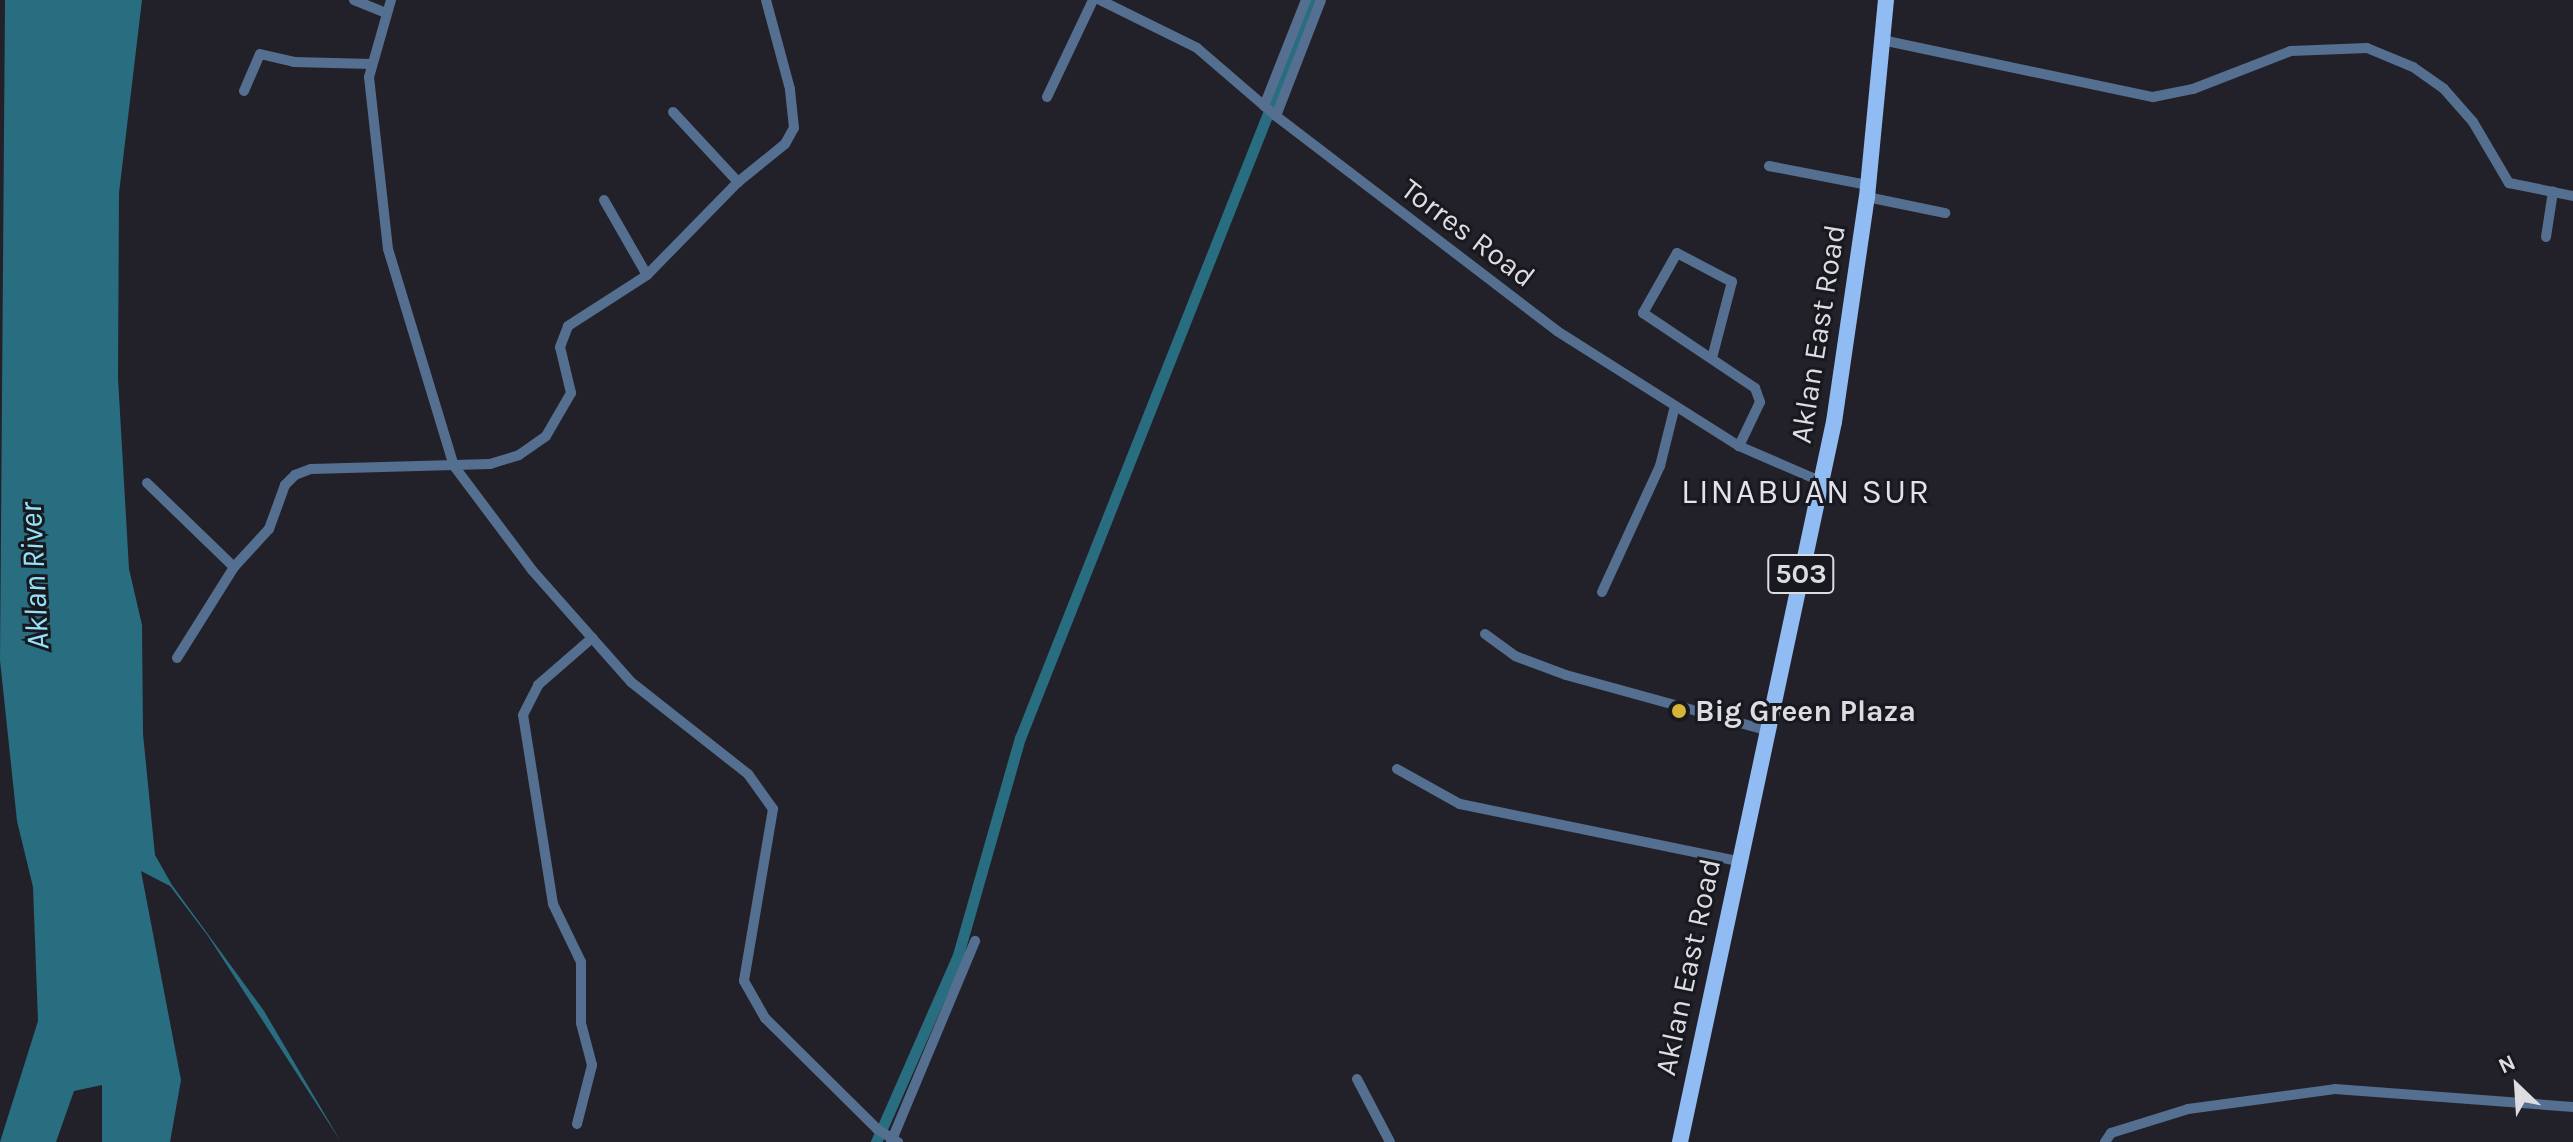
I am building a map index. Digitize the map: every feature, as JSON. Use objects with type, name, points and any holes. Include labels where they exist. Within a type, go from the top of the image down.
[{"type":"main road","name":"Aklan East Road","points":[[1680,1142],[1766,730],[1822,482],[1868,191],[1886,0]]},
{"type":"street","points":[[354,0],[387,13]]},
{"type":"street","points":[[391,0],[372,64],[388,249],[454,466],[498,527],[592,638],[665,714],[748,774],[773,809],[744,981],[765,1018],[877,1129],[892,1140],[975,941]]},
{"type":"street","points":[[177,658],[234,567],[269,529],[285,485],[295,475],[311,469],[454,466],[519,455],[546,436],[571,393],[560,347],[568,326],[647,275],[738,182],[785,144],[794,128],[790,89],[766,0]]},
{"type":"street","points":[[1047,97],[1093,0]]},
{"type":"street","name":"Torres Road","points":[[1100,0],[1197,48],[1269,110],[1557,331],[1739,446],[1822,482]]},
{"type":"street","points":[[1269,110],[1306,0]]},
{"type":"street","points":[[1269,110],[1321,0]]},
{"type":"street","points":[[1882,40],[2153,97],[2193,89],[2291,51],[2367,48],[2413,67],[2444,89],[2473,122],[2509,183],[2573,196]]},
{"type":"street","points":[[244,91],[260,54],[294,62],[372,64]]},
{"type":"street","points":[[673,112],[738,182]]},
{"type":"street","points":[[1769,166],[1945,213]]},
{"type":"street","points":[[2546,237],[2553,192]]},
{"type":"street","points":[[604,200],[647,275]]},
{"type":"street","points":[[1712,358],[1731,279],[1677,253],[1643,313],[1712,358],[1759,396],[1739,446]]},
{"type":"street","points":[[1602,592],[1660,466],[1675,406]]},
{"type":"street","points":[[147,483],[234,567]]},
{"type":"street","points":[[1485,634],[1515,656],[1566,675],[1766,730]]},
{"type":"street","points":[[577,1124],[592,1065],[581,1023],[581,962],[553,904],[523,715],[538,685],[592,638]]},
{"type":"street","points":[[1397,769],[1460,804],[1738,861]]},
{"type":"street","points":[[1357,1079],[1390,1142]]},
{"type":"street","points":[[2105,1142],[2111,1133],[2188,1109],[2335,1089],[2573,1107]]},
{"type":"water","name":"Aklan River","points":[[5,0],[142,0],[119,193],[118,378],[129,569],[142,625],[143,734],[155,855],[172,885],[264,1011],[341,1142],[208,936],[170,886],[141,871],[181,1080],[170,1142],[102,1142],[102,1085],[74,1091],[56,1142],[0,1142],[38,1021],[33,887],[17,821],[0,660]]},
{"type":"waterway","points":[[876,1142],[958,955],[1020,738],[1313,0]]},
{"type":"place","name":"Big Green Plaza","points":[[1679,711]]},
{"type":"district","name":"LINABUAN SUR","points":[[1806,493]]}]
